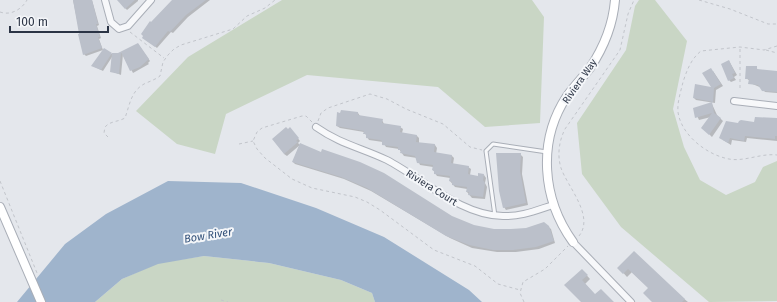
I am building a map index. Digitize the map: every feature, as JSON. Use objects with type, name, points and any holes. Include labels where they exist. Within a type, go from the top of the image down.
[{"type":"street","points":[[105,0],[111,22],[119,29],[125,28],[151,0]]},
{"type":"street","name":"Riviera Way","points":[[615,0],[612,22],[602,47],[596,58],[567,97],[551,130],[547,175],[553,205],[562,224],[631,302]]},
{"type":"street","points":[[734,101],[777,106]]},
{"type":"street","name":"Riviera Court","points":[[316,127],[332,138],[396,165],[463,206],[475,211],[495,216],[517,216],[553,205]]},
{"type":"street","points":[[0,207],[27,258],[41,302]]},
{"type":"lane","points":[[495,216],[486,151],[493,144],[548,152]]},
{"type":"path","points":[[0,12],[11,12],[18,10],[27,0]]},
{"type":"path","points":[[108,137],[104,133],[105,127],[110,122],[116,122],[125,118],[128,105],[134,92],[145,83],[160,76],[165,59],[181,45],[232,29],[250,14],[264,8],[275,0]]},
{"type":"path","points":[[576,239],[583,226],[581,210],[576,194],[561,168],[559,158],[561,139],[565,129],[620,50],[628,14],[634,0]]},
{"type":"path","points":[[699,0],[730,10],[762,23],[777,24]]},
{"type":"path","points":[[125,28],[165,59]]},
{"type":"path","points":[[764,50],[777,46]]},
{"type":"path","points":[[740,47],[740,88]]},
{"type":"path","points":[[777,53],[740,47],[702,51],[692,61],[686,73],[678,105],[680,119],[688,135],[707,150],[723,158],[734,160],[769,154],[777,155]]},
{"type":"path","points":[[316,127],[320,115],[324,110],[370,94],[387,99],[406,109],[443,124],[470,147],[486,151]]},
{"type":"path","points":[[253,141],[257,132],[262,128],[302,116],[308,117],[316,127]]},
{"type":"path","points":[[239,144],[253,141]]},
{"type":"path","points":[[253,141],[257,149],[265,158],[292,179],[312,188],[354,197],[367,202],[434,250],[475,266],[498,284],[520,290]]},
{"type":"path","points":[[0,181],[27,258]]},
{"type":"path","points":[[524,302],[520,290],[526,280],[545,269],[566,247]]},
{"type":"path","points":[[220,300],[228,302]]},
{"type":"green space","points":[[282,0],[532,0],[544,17],[540,123],[485,127],[438,87],[307,75],[226,114],[215,154],[177,144],[136,111],[188,57]]},
{"type":"green space","points":[[639,0],[655,0],[687,41],[673,109],[684,147],[700,180],[726,195],[755,182],[763,167],[777,161],[777,301],[709,302],[621,227],[582,174],[577,123],[626,50],[635,6]]},
{"type":"green space","points":[[204,256],[269,263],[341,280],[372,293],[375,302],[95,302],[122,279],[158,263]]},
{"type":"water","name":"Bow River","points":[[168,181],[241,183],[316,208],[384,237],[469,290],[482,302],[375,302],[372,293],[341,280],[269,263],[204,256],[158,264],[122,279],[95,302],[17,302],[65,244],[106,214]]},
{"type":"building","points":[[73,0],[92,0],[98,24],[96,24],[100,37],[98,37],[102,48],[83,55]]},
{"type":"building","points":[[117,0],[135,0],[125,9]]},
{"type":"building","points":[[172,0],[206,0],[186,15],[170,32],[168,31],[155,47],[142,38],[143,36],[141,34],[150,21],[151,22]]},
{"type":"building","points":[[138,43],[149,59],[140,67],[130,71],[121,52],[119,74],[110,72],[112,53],[118,53]]},
{"type":"building","points":[[104,48],[112,53],[101,70],[91,66]]},
{"type":"building","points":[[729,60],[735,73],[732,74],[734,78],[728,81],[721,64]]},
{"type":"building","points":[[746,66],[757,66],[757,69],[777,71],[777,92],[762,91],[758,85],[748,84],[749,79],[745,79]]},
{"type":"building","points":[[711,68],[721,84],[714,88],[713,102],[693,98],[695,84],[711,87],[702,73]]},
{"type":"building","points":[[712,102],[714,113],[721,118],[709,135],[701,128],[712,113],[695,118],[693,108]]},
{"type":"building","points":[[341,110],[358,112],[358,115],[383,119],[382,123],[401,126],[400,132],[417,135],[416,142],[435,144],[434,152],[452,155],[451,163],[469,166],[468,174],[478,176],[478,173],[484,174],[483,180],[485,183],[483,197],[468,195],[469,192],[466,192],[467,187],[452,185],[452,182],[449,181],[450,176],[434,174],[434,171],[432,170],[433,165],[417,163],[415,156],[400,153],[401,150],[398,150],[398,147],[382,145],[382,141],[380,140],[366,138],[366,134],[363,134],[364,131],[336,126],[337,112],[340,113]]},
{"type":"building","points":[[755,117],[777,118],[777,136],[775,136],[775,139],[745,136],[744,141],[730,138],[728,143],[719,138],[726,121],[738,123],[741,120],[754,122]]},
{"type":"building","points":[[286,127],[288,129],[290,127],[299,138],[296,141],[298,142],[284,154],[272,139]]},
{"type":"building","points":[[300,143],[321,152],[322,149],[360,162],[384,173],[452,216],[474,225],[494,229],[511,229],[526,228],[544,222],[549,226],[554,241],[536,247],[513,250],[493,250],[469,245],[446,236],[367,188],[341,177],[292,162]]},
{"type":"building","points":[[496,153],[521,153],[520,171],[526,203],[503,208],[499,191]]},
{"type":"building","points":[[634,251],[685,299],[682,302],[652,302],[643,293],[648,288],[628,269],[623,274],[617,268]]},
{"type":"building","points":[[582,269],[588,275],[582,280],[595,294],[601,289],[614,302],[581,302],[564,285]]}]
